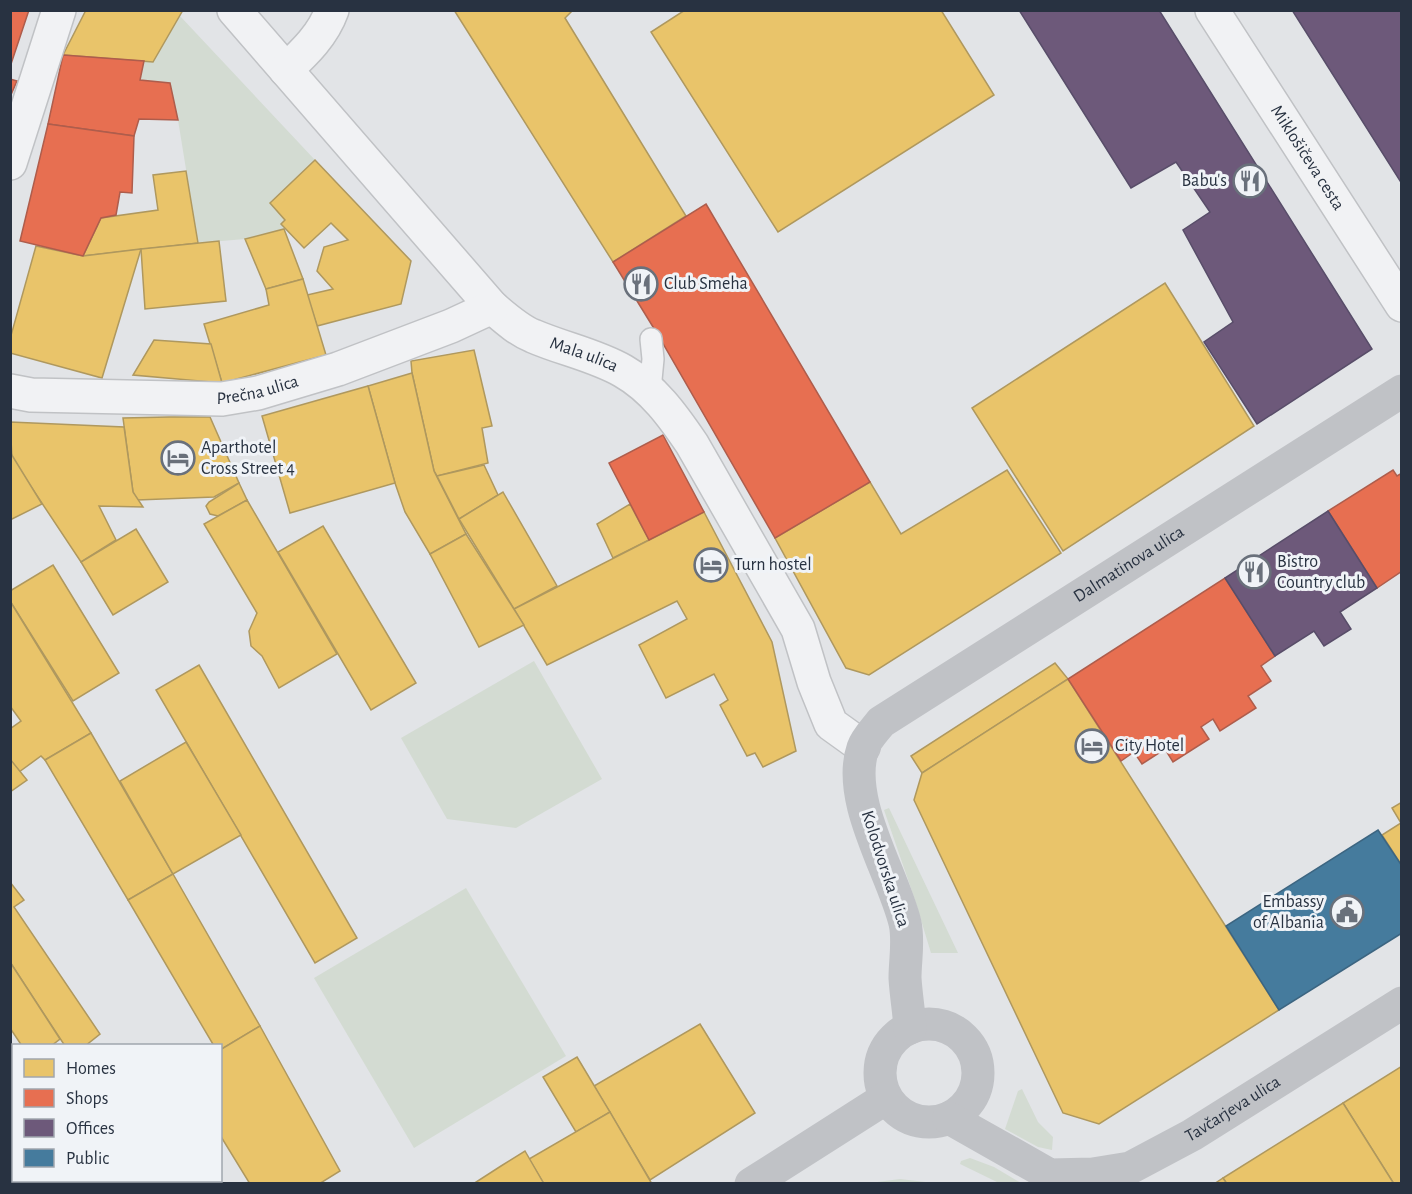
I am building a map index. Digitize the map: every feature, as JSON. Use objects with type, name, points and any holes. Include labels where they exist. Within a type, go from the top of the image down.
[{"type":"main road","name":"Dalmatinova ulica","points":[[863,747],[881,722],[1401,391]]},
{"type":"main road","name":"Kolodvorska ulica","points":[[863,747],[859,766],[860,785],[868,822],[905,924],[907,952],[905,977],[910,1028]]},
{"type":"main road","name":"Tavčarjeva ulica","points":[[1052,1179],[1130,1168],[1139,1164],[1192,1135],[1401,1003]]},
{"type":"main road","points":[[926,1024],[949,1029],[963,1038],[972,1050],[978,1074],[975,1089],[967,1103],[949,1118],[933,1122],[909,1119],[896,1110],[886,1098],[880,1076],[880,1064],[891,1042],[910,1028],[926,1024]]},
{"type":"main road","points":[[752,1184],[886,1098]]},
{"type":"main road","points":[[949,1118],[1052,1179]]},
{"type":"street","points":[[10,163],[59,10]]},
{"type":"street","name":"Mala ulica","points":[[234,10],[492,307],[512,324],[532,336],[624,371],[650,390],[674,417],[692,444],[798,629],[814,682],[831,724],[863,747]]},
{"type":"street","points":[[286,70],[313,44],[332,10]]},
{"type":"street","name":"Miklošičeva cesta","points":[[1212,10],[1401,305]]},
{"type":"street","name":"Prečna ulica","points":[[10,391],[31,395],[222,399],[258,393],[338,369],[440,331],[492,307]]},
{"type":"lane","points":[[650,390],[653,359],[651,339]]},
{"type":"shaded area","points":[[180,16],[315,160],[270,202],[285,220],[281,224],[284,229],[245,239],[198,243],[170,83],[140,80],[144,61],[153,62]]},
{"type":"shaded area","points":[[534,661],[602,779],[516,828],[447,819],[401,738]]},
{"type":"shaded area","points":[[889,808],[958,953],[931,953],[884,810]]},
{"type":"shaded area","points":[[466,888],[566,1056],[414,1148],[314,978]]},
{"type":"shaded area","points":[[1022,1089],[1038,1122],[1053,1137],[1052,1150],[1038,1147],[1005,1129],[1018,1091]]},
{"type":"shaded area","points":[[970,1158],[994,1167],[1021,1183],[999,1183],[960,1164],[961,1161]]},
{"type":"shaded area","points":[[900,1179],[934,1183],[870,1183]]},
{"type":"building: Homes","points":[[86,10],[183,10],[153,62],[63,55]]},
{"type":"building: Homes","points":[[454,10],[573,10],[565,18],[686,216],[613,262]]},
{"type":"building: Homes","points":[[685,10],[941,10],[994,95],[778,232],[651,32]]},
{"type":"building: Homes","points":[[315,160],[411,261],[401,304],[317,326],[307,295],[333,289],[317,271],[324,247],[348,240],[331,223],[304,248],[281,224],[285,220],[270,203]]},
{"type":"building: Homes","points":[[186,171],[198,243],[83,256],[101,218],[158,210],[153,175]]},
{"type":"building: Homes","points":[[284,229],[303,279],[266,289],[245,239]]},
{"type":"building: Homes","points":[[219,241],[226,301],[145,309],[141,249]]},
{"type":"building: Homes","points":[[36,246],[83,256],[141,249],[102,378],[10,353],[10,339]]},
{"type":"building: Homes","points":[[303,279],[326,355],[222,383],[204,324],[269,305],[266,289]]},
{"type":"building: Homes","points":[[1165,283],[1254,426],[1063,551],[972,408]]},
{"type":"building: Homes","points":[[154,340],[211,344],[222,383],[133,375]]},
{"type":"building: Homes","points":[[474,350],[492,426],[482,428],[488,463],[437,476],[434,471],[411,361]]},
{"type":"building: Homes","points":[[412,373],[434,471],[466,534],[430,554],[405,512],[368,386]]},
{"type":"building: Homes","points":[[368,386],[395,483],[290,513],[262,416]]},
{"type":"building: Homes","name":"Aparthotel Cross Street 4","points":[[210,417],[239,483],[214,497],[137,500],[133,492],[123,418]]},
{"type":"building: Homes","points":[[10,422],[124,427],[133,492],[143,507],[99,506],[116,540],[81,562],[12,458]]},
{"type":"building: Homes","points":[[10,452],[42,504],[10,520]]},
{"type":"building: Homes","points":[[484,465],[498,495],[459,519],[437,476]]},
{"type":"building: Homes","points":[[1007,470],[1061,553],[869,675],[846,668],[775,538],[870,482],[901,534]]},
{"type":"building: Homes","points":[[239,483],[247,500],[218,516],[210,514],[206,506],[209,502]]},
{"type":"building: Homes","points":[[503,492],[557,586],[514,609],[459,519]]},
{"type":"building: Homes","points":[[247,500],[337,654],[279,688],[262,656],[251,646],[249,631],[257,613],[204,524]]},
{"type":"building: Homes","points":[[630,504],[649,540],[613,558],[597,524]]},
{"type":"building: Homes","points":[[704,512],[772,642],[796,751],[763,767],[755,753],[747,756],[720,705],[728,700],[714,674],[666,698],[639,645],[687,619],[677,601],[547,665],[514,609]]},
{"type":"building: Homes","points":[[323,526],[416,683],[371,710],[278,552]]},
{"type":"building: Homes","points":[[136,529],[168,582],[113,615],[81,562]]},
{"type":"building: Homes","points":[[466,534],[524,625],[479,647],[430,554]]},
{"type":"building: Homes","points":[[53,565],[119,673],[73,701],[10,601],[10,591]]},
{"type":"building: Homes","points":[[10,601],[91,733],[45,760],[41,756],[19,772],[10,759],[10,729],[21,721],[10,706]]},
{"type":"building: Homes","points":[[1055,663],[1068,679],[922,773],[911,756]]},
{"type":"building: Homes","points":[[199,665],[357,938],[315,963],[156,690]]},
{"type":"building: Homes","points":[[1068,679],[1279,1010],[1099,1124],[1063,1113],[914,800],[922,773]]},
{"type":"building: Homes","points":[[91,733],[173,874],[128,900],[45,760]]},
{"type":"building: Homes","points":[[186,742],[241,835],[173,874],[120,781]]},
{"type":"building: Homes","points":[[10,759],[27,780],[10,792]]},
{"type":"building: Homes","points":[[1402,802],[1402,866],[1382,835],[1401,823],[1392,808]]},
{"type":"building: Homes","points":[[173,874],[260,1026],[222,1049],[222,1044],[213,1044],[128,900]]},
{"type":"building: Homes","points":[[10,882],[24,900],[14,907],[100,1034],[88,1044],[64,1044],[10,962]]},
{"type":"building: Homes","points":[[10,962],[60,1039],[54,1044],[21,1044],[10,1028]]},
{"type":"building: Homes","points":[[700,1024],[755,1113],[650,1180],[594,1086]]},
{"type":"building: Homes","points":[[260,1026],[340,1171],[319,1184],[250,1184],[222,1138],[222,1049]]},
{"type":"building: Homes","points":[[577,1057],[610,1112],[576,1132],[543,1077]]},
{"type":"building: Homes","points":[[1402,1066],[1402,1184],[1394,1184],[1343,1103]]},
{"type":"building: Homes","points":[[1343,1103],[1394,1184],[1227,1184],[1223,1178]]},
{"type":"building: Homes","points":[[610,1112],[652,1184],[544,1184],[529,1159]]},
{"type":"building: Homes","points":[[525,1151],[544,1184],[473,1184],[501,1166]]},
{"type":"building: Homes","points":[[1223,1178],[1227,1184],[1214,1184]]},
{"type":"building: Homes","points":[[154,1182],[217,1182],[218,1184],[155,1184]]},
{"type":"building: Shops","points":[[10,10],[29,10],[10,67]]},
{"type":"building: Shops","points":[[63,55],[144,61],[140,80],[170,83],[178,120],[139,119],[134,136],[48,124]]},
{"type":"building: Shops","points":[[10,79],[17,81],[10,97]]},
{"type":"building: Shops","points":[[48,124],[134,136],[132,193],[120,192],[116,215],[101,218],[83,256],[20,241]]},
{"type":"building: Shops","points":[[706,204],[870,482],[775,538],[658,335],[613,262]]},
{"type":"building: Shops","points":[[663,435],[704,512],[649,540],[609,463]]},
{"type":"building: Shops","points":[[1393,470],[1397,476],[1402,473],[1402,571],[1377,588],[1328,511]]},
{"type":"building: Shops","points":[[1225,578],[1275,656],[1261,666],[1271,681],[1248,696],[1256,708],[1220,731],[1213,719],[1201,727],[1209,739],[1173,762],[1165,749],[1142,764],[1134,752],[1121,761],[1068,679]]},
{"type":"building: Offices","points":[[1019,10],[1159,10],[1372,349],[1257,424],[1204,342],[1233,322],[1183,230],[1210,212],[1176,162],[1131,188]]},
{"type":"building: Offices","points":[[1292,10],[1402,10],[1402,184]]},
{"type":"building: Offices","points":[[1328,511],[1377,588],[1340,612],[1351,629],[1324,646],[1314,631],[1275,656],[1225,578]]},
{"type":"building: Public","points":[[1378,830],[1402,866],[1402,933],[1279,1010],[1226,926]]},
{"type":"place","name":"Babu's","points":[[1250,181]]},
{"type":"place","name":"Club Smeha","points":[[641,284]]},
{"type":"place","name":"Aparthotel Cross Street 4","points":[[178,458]]},
{"type":"place","name":"Turn hostel","points":[[711,565]]},
{"type":"place","name":"Bistro Country club","points":[[1254,572]]},
{"type":"place","name":"City Hotel","points":[[1092,746]]},
{"type":"place","name":"Embassy of Albania","points":[[1347,912]]}]
